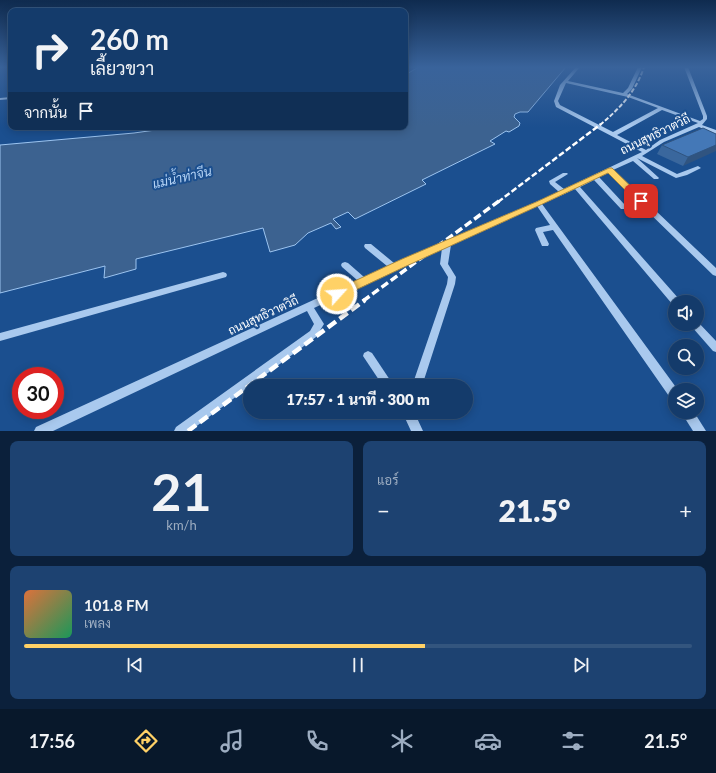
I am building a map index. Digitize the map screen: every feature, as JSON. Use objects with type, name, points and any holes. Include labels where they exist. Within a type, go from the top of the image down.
[{"type":"street","points":[[561,87],[556,101],[558,106],[597,128],[646,152]]},
{"type":"street","points":[[588,87],[627,96],[662,108],[701,124],[716,132]]},
{"type":"street","points":[[627,96],[631,87]]},
{"type":"street","name":"ถนนสุทธิวาตวิถี","points":[[40,431],[393,267],[539,204],[646,152],[662,141],[701,124],[705,119],[705,116],[694,87]]},
{"type":"street","points":[[612,135],[662,108]]},
{"type":"street","points":[[635,157],[676,176],[698,168]]},
{"type":"street","points":[[635,157],[656,178]]},
{"type":"street","points":[[609,170],[716,273]]},
{"type":"street","points":[[564,192],[552,183],[552,181],[565,174]]},
{"type":"street","points":[[595,177],[623,207]]},
{"type":"street","points":[[576,186],[670,295]]},
{"type":"street","points":[[539,204],[668,385]]},
{"type":"street","points":[[545,244],[539,230],[554,227]]},
{"type":"street","points":[[419,379],[451,284],[452,277],[444,264],[447,244]]},
{"type":"street","points":[[368,246],[393,267]]},
{"type":"street","points":[[345,265],[364,281]]},
{"type":"street","points":[[0,337],[223,275]]},
{"type":"street","points":[[180,431],[313,334],[319,324],[309,307]]},
{"type":"street","points":[[701,331],[716,348]]},
{"type":"street","points":[[368,356],[384,379]]},
{"type":"street","points":[[411,419],[417,431]]},
{"type":"street","points":[[692,419],[700,431]]},
{"type":"water","name":"แม่น้ำท่าจีน","points":[[408,87],[549,87],[528,112],[520,112],[515,114],[514,117],[520,123],[519,126],[509,132],[506,131],[490,141],[495,144],[422,180],[426,184],[355,219],[348,212],[333,219],[341,227],[336,229],[331,223],[308,233],[295,245],[270,252],[263,228],[136,259],[136,269],[104,278],[105,266],[0,293],[0,145],[156,130],[408,130]]},
{"type":"building","points":[[703,128],[716,134],[716,145],[688,157],[662,145]]},
{"type":"railway","points":[[600,125],[614,113],[634,87]]},
{"type":"railway","points":[[498,202],[601,124]]},
{"type":"railway","points":[[363,301],[499,201]]},
{"type":"railway","points":[[188,431],[365,300]]},
{"type":"route","points":[[337,294],[406,261],[539,204],[609,170],[641,201]]}]
